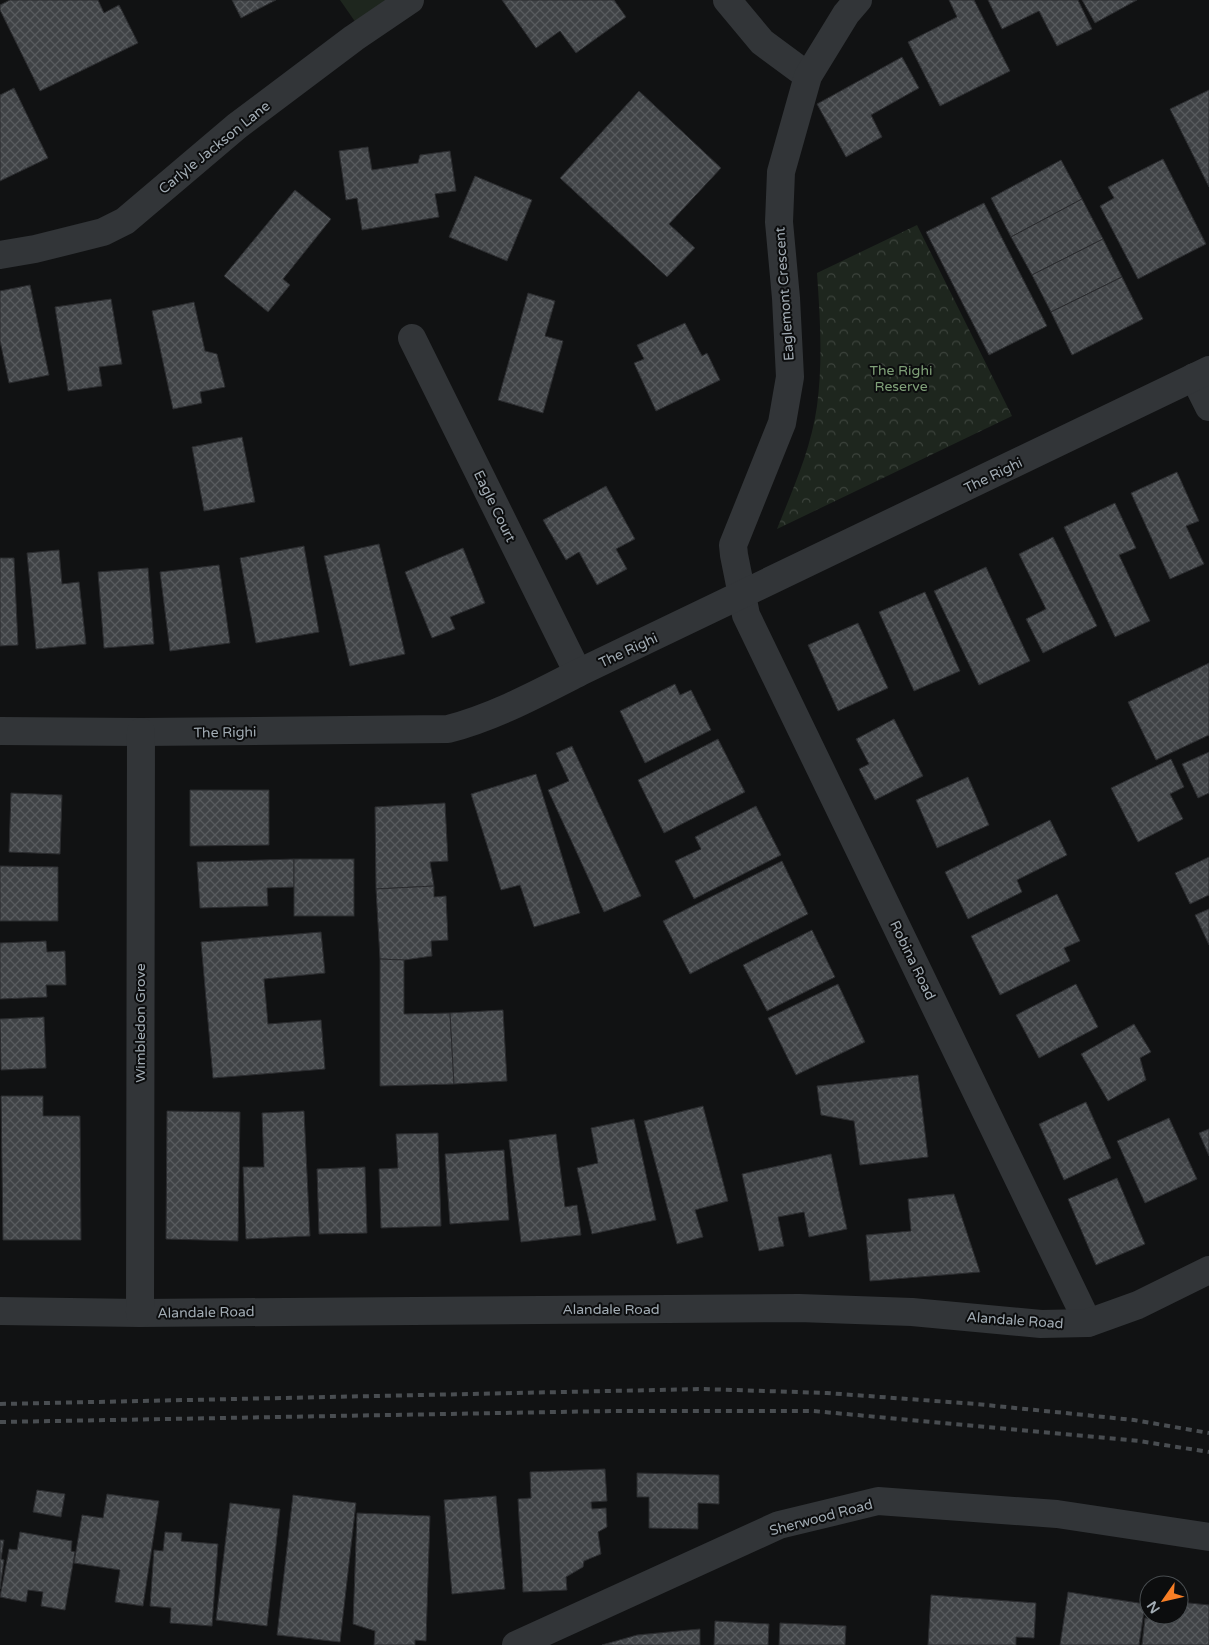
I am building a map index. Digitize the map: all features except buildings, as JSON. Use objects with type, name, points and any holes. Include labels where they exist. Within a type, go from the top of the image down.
[{"type":"street","name":"Carlyle Jackson Lane","points":[[0,255],[35,249],[103,232],[125,221],[237,126],[354,38],[410,0]]},
{"type":"street","points":[[727,0],[762,42],[808,76]]},
{"type":"street","name":"Eaglemont Crescent","points":[[743,595],[733,545],[782,423],[790,377],[786,298],[779,222],[781,172],[808,76],[846,14],[858,0]]},
{"type":"street","name":"Eagle Court","points":[[412,338],[578,673]]},
{"type":"street","points":[[1202,374],[1209,407]]},
{"type":"street","name":"The Righi","points":[[0,731],[448,730],[505,710],[578,673],[1202,374]]},
{"type":"street","name":"Robina Road","points":[[743,595],[746,615],[1088,1323]]},
{"type":"street","name":"Wimbledon Grove","points":[[140,1313],[141,732]]},
{"type":"street","name":"Alandale Road","points":[[0,1311],[140,1313],[799,1308],[912,1312],[1041,1324],[1088,1323],[1138,1305],[1209,1270]]},
{"type":"street","name":"Sherwood Road","points":[[516,1645],[778,1525],[878,1501],[1057,1514],[1209,1538]]},
{"type":"green space","points":[[340,0],[387,0],[356,23]]},
{"type":"green space","name":"The Righi Reserve","points":[[917,225],[1012,416],[777,529],[806,453],[817,406],[820,323],[817,273]]},
{"type":"railway","points":[[0,1404],[703,1389],[827,1393],[976,1404],[1134,1420],[1209,1433]]},
{"type":"railway","points":[[0,1422],[612,1411],[813,1411],[1139,1441],[1209,1452]]}]
